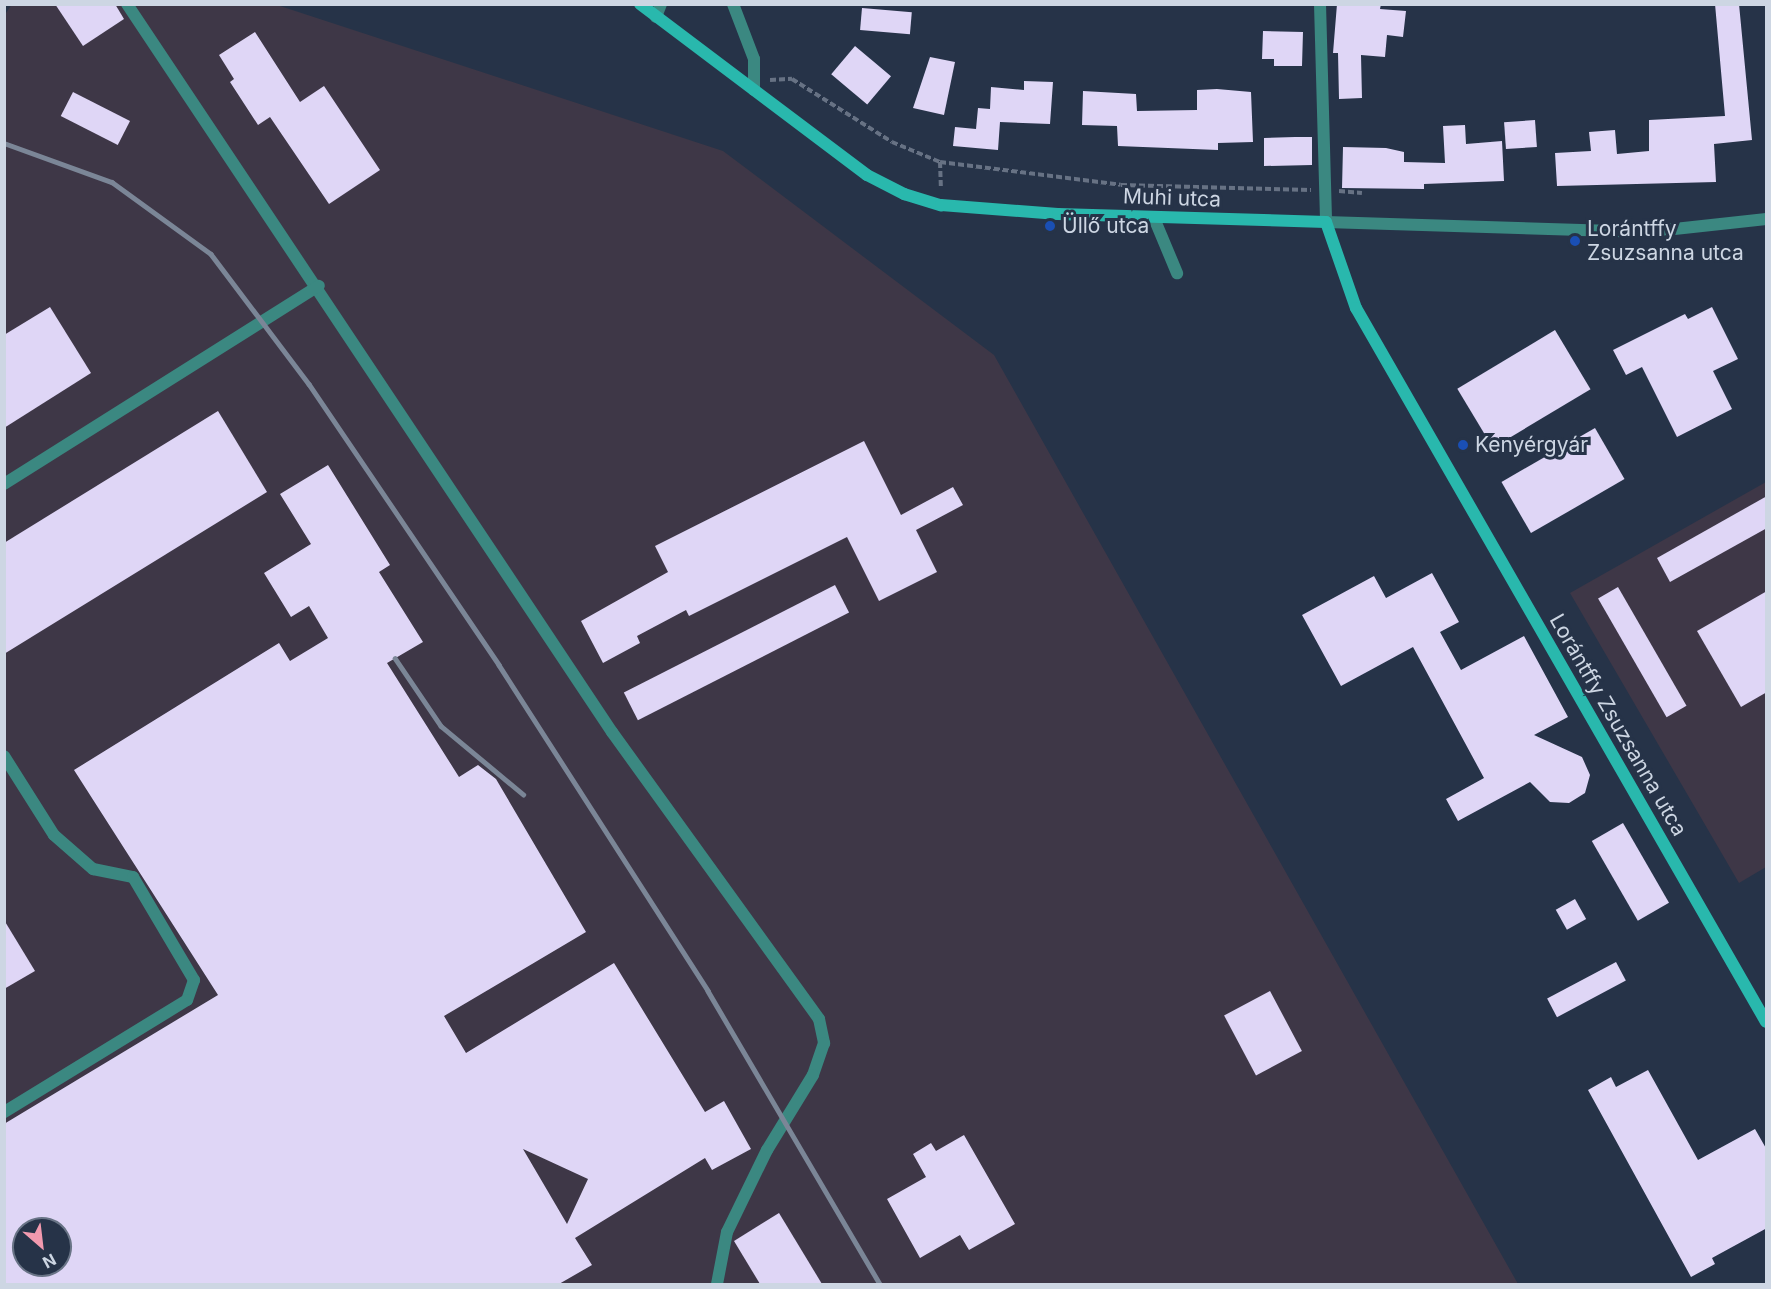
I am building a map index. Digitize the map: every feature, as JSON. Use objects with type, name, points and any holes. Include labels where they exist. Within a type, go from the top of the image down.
[{"type":"main road","name":"Muhi utca","points":[[640,4],[867,175],[941,205],[1154,218],[1326,222]]},
{"type":"main road","name":"Lorántffy Zsuzsanna utca","points":[[1326,222],[1356,308],[1767,1022]]},
{"type":"street","points":[[127,4],[319,286],[612,732],[819,1019],[824,1044],[813,1075],[766,1150],[727,1232],[717,1284]]},
{"type":"street","points":[[656,17],[661,4]]},
{"type":"street","points":[[733,4],[754,59],[754,90]]},
{"type":"street","points":[[1320,4],[1326,222]]},
{"type":"street","points":[[1154,218],[1177,273]]},
{"type":"street","name":"Muhi utca","points":[[1326,222],[1647,232],[1767,219]]},
{"type":"street","points":[[4,484],[319,286]]},
{"type":"street","points":[[4,756],[54,835],[93,869],[133,877],[194,980],[187,1000],[4,1112]]},
{"type":"path","points":[[754,90],[773,79],[792,79],[892,142],[940,162],[1121,185],[1325,190]]},
{"type":"path","points":[[940,162],[941,205]]},
{"type":"shaded area","points":[[12,4],[277,5],[723,151],[994,355],[1518,1284],[5,1284],[4,16]]},
{"type":"shaded area","points":[[1766,482],[1766,867],[1739,883],[1570,593]]},
{"type":"building","points":[[55,4],[115,4],[124,19],[83,46]]},
{"type":"building","points":[[1337,4],[1381,4],[1380,9],[1406,11],[1403,37],[1387,35],[1385,57],[1361,55],[1362,98],[1339,99],[1338,53],[1333,53]]},
{"type":"building","points":[[1715,4],[1739,4],[1752,140],[1714,144],[1716,182],[1557,186],[1555,153],[1591,151],[1589,132],[1615,130],[1617,154],[1649,151],[1649,120],[1725,116]]},
{"type":"building","points":[[862,8],[912,12],[910,34],[860,30]]},
{"type":"building","points":[[1263,31],[1303,32],[1302,66],[1274,66],[1274,59],[1262,59]]},
{"type":"building","points":[[255,32],[300,102],[324,86],[380,170],[329,204],[270,117],[258,125],[230,82],[234,79],[219,55]]},
{"type":"building","points":[[855,46],[891,76],[867,105],[831,74]]},
{"type":"building","points":[[930,57],[955,62],[944,115],[913,108]]},
{"type":"building","points":[[1024,81],[1053,82],[1050,124],[1000,122],[998,150],[953,146],[955,127],[976,129],[978,108],[990,109],[991,87],[1024,90]]},
{"type":"building","points":[[1197,90],[1251,92],[1253,142],[1218,143],[1218,150],[1118,146],[1117,126],[1082,125],[1083,91],[1136,94],[1137,111],[1197,110]]},
{"type":"building","points":[[73,92],[130,121],[118,145],[61,116]]},
{"type":"building","points":[[1535,120],[1537,147],[1506,149],[1504,122]]},
{"type":"building","points":[[1465,125],[1466,144],[1502,141],[1504,181],[1424,184],[1424,189],[1342,188],[1343,147],[1386,148],[1404,152],[1404,162],[1445,163],[1443,126]]},
{"type":"building","points":[[1312,137],[1312,165],[1264,166],[1264,138]]},
{"type":"building","points":[[50,307],[91,373],[4,428],[4,335]]},
{"type":"building","points":[[1712,307],[1738,359],[1713,371],[1732,409],[1677,437],[1642,367],[1626,375],[1613,350],[1685,314],[1688,319]]},
{"type":"building","points":[[1555,330],[1591,389],[1493,448],[1457,389]]},
{"type":"building","points":[[218,411],[267,492],[4,654],[4,543]]},
{"type":"building","points":[[1595,428],[1624,479],[1531,533],[1501,482]]},
{"type":"building","points":[[864,441],[901,515],[953,487],[963,505],[916,530],[937,572],[879,601],[847,537],[689,616],[686,610],[637,636],[640,643],[603,663],[581,621],[668,572],[655,546]]},
{"type":"building","points":[[328,465],[390,565],[379,572],[423,642],[387,663],[459,777],[478,765],[496,779],[586,932],[444,1016],[466,1053],[614,963],[705,1112],[724,1101],[751,1149],[712,1170],[705,1158],[575,1238],[592,1265],[559,1284],[4,1284],[4,1124],[218,995],[74,770],[279,643],[290,661],[328,638],[309,606],[291,617],[264,573],[311,544],[280,494]],"holes":[[[523,1149],[588,1179],[567,1224]]]},
{"type":"building","points":[[1767,496],[1767,528],[1670,582],[1657,558]]},
{"type":"building","points":[[1432,573],[1459,622],[1440,632],[1461,670],[1524,636],[1568,717],[1534,735],[1582,757],[1590,775],[1585,793],[1569,803],[1550,802],[1530,782],[1458,821],[1446,799],[1484,778],[1413,647],[1341,686],[1302,615],[1374,576],[1386,598]]},
{"type":"building","points":[[835,585],[849,613],[638,720],[624,693]]},
{"type":"building","points":[[1618,587],[1686,706],[1667,717],[1598,598]]},
{"type":"building","points":[[1767,591],[1767,692],[1741,707],[1697,631]]},
{"type":"building","points":[[1623,823],[1669,903],[1638,921],[1592,841]]},
{"type":"building","points":[[1575,899],[1586,919],[1567,930],[1556,910]]},
{"type":"building","points":[[4,920],[35,971],[4,989]]},
{"type":"building","points":[[1616,962],[1626,981],[1557,1017],[1547,999]]},
{"type":"building","points":[[1270,991],[1302,1051],[1256,1075],[1224,1015]]},
{"type":"building","points":[[1648,1070],[1698,1160],[1755,1129],[1767,1150],[1767,1228],[1712,1258],[1715,1264],[1691,1277],[1588,1090],[1611,1077],[1616,1087]]},
{"type":"building","points":[[964,1135],[1015,1224],[969,1250],[960,1235],[920,1258],[887,1199],[926,1177],[913,1154],[931,1143],[936,1151]]},
{"type":"building","points":[[779,1213],[822,1284],[760,1284],[734,1241]]},
{"type":"railway","points":[[4,143],[112,182],[211,254],[309,384],[499,665],[708,991],[880,1284]]},
{"type":"railway","points":[[395,658],[441,726],[523,794]]},
{"type":"place","name":"Üllő utca","points":[[1050,226]]},
{"type":"place","name":"Lorántffy Zsuzsanna utca","points":[[1575,241]]},
{"type":"place","name":"Kenyérgyár","points":[[1463,445]]}]
